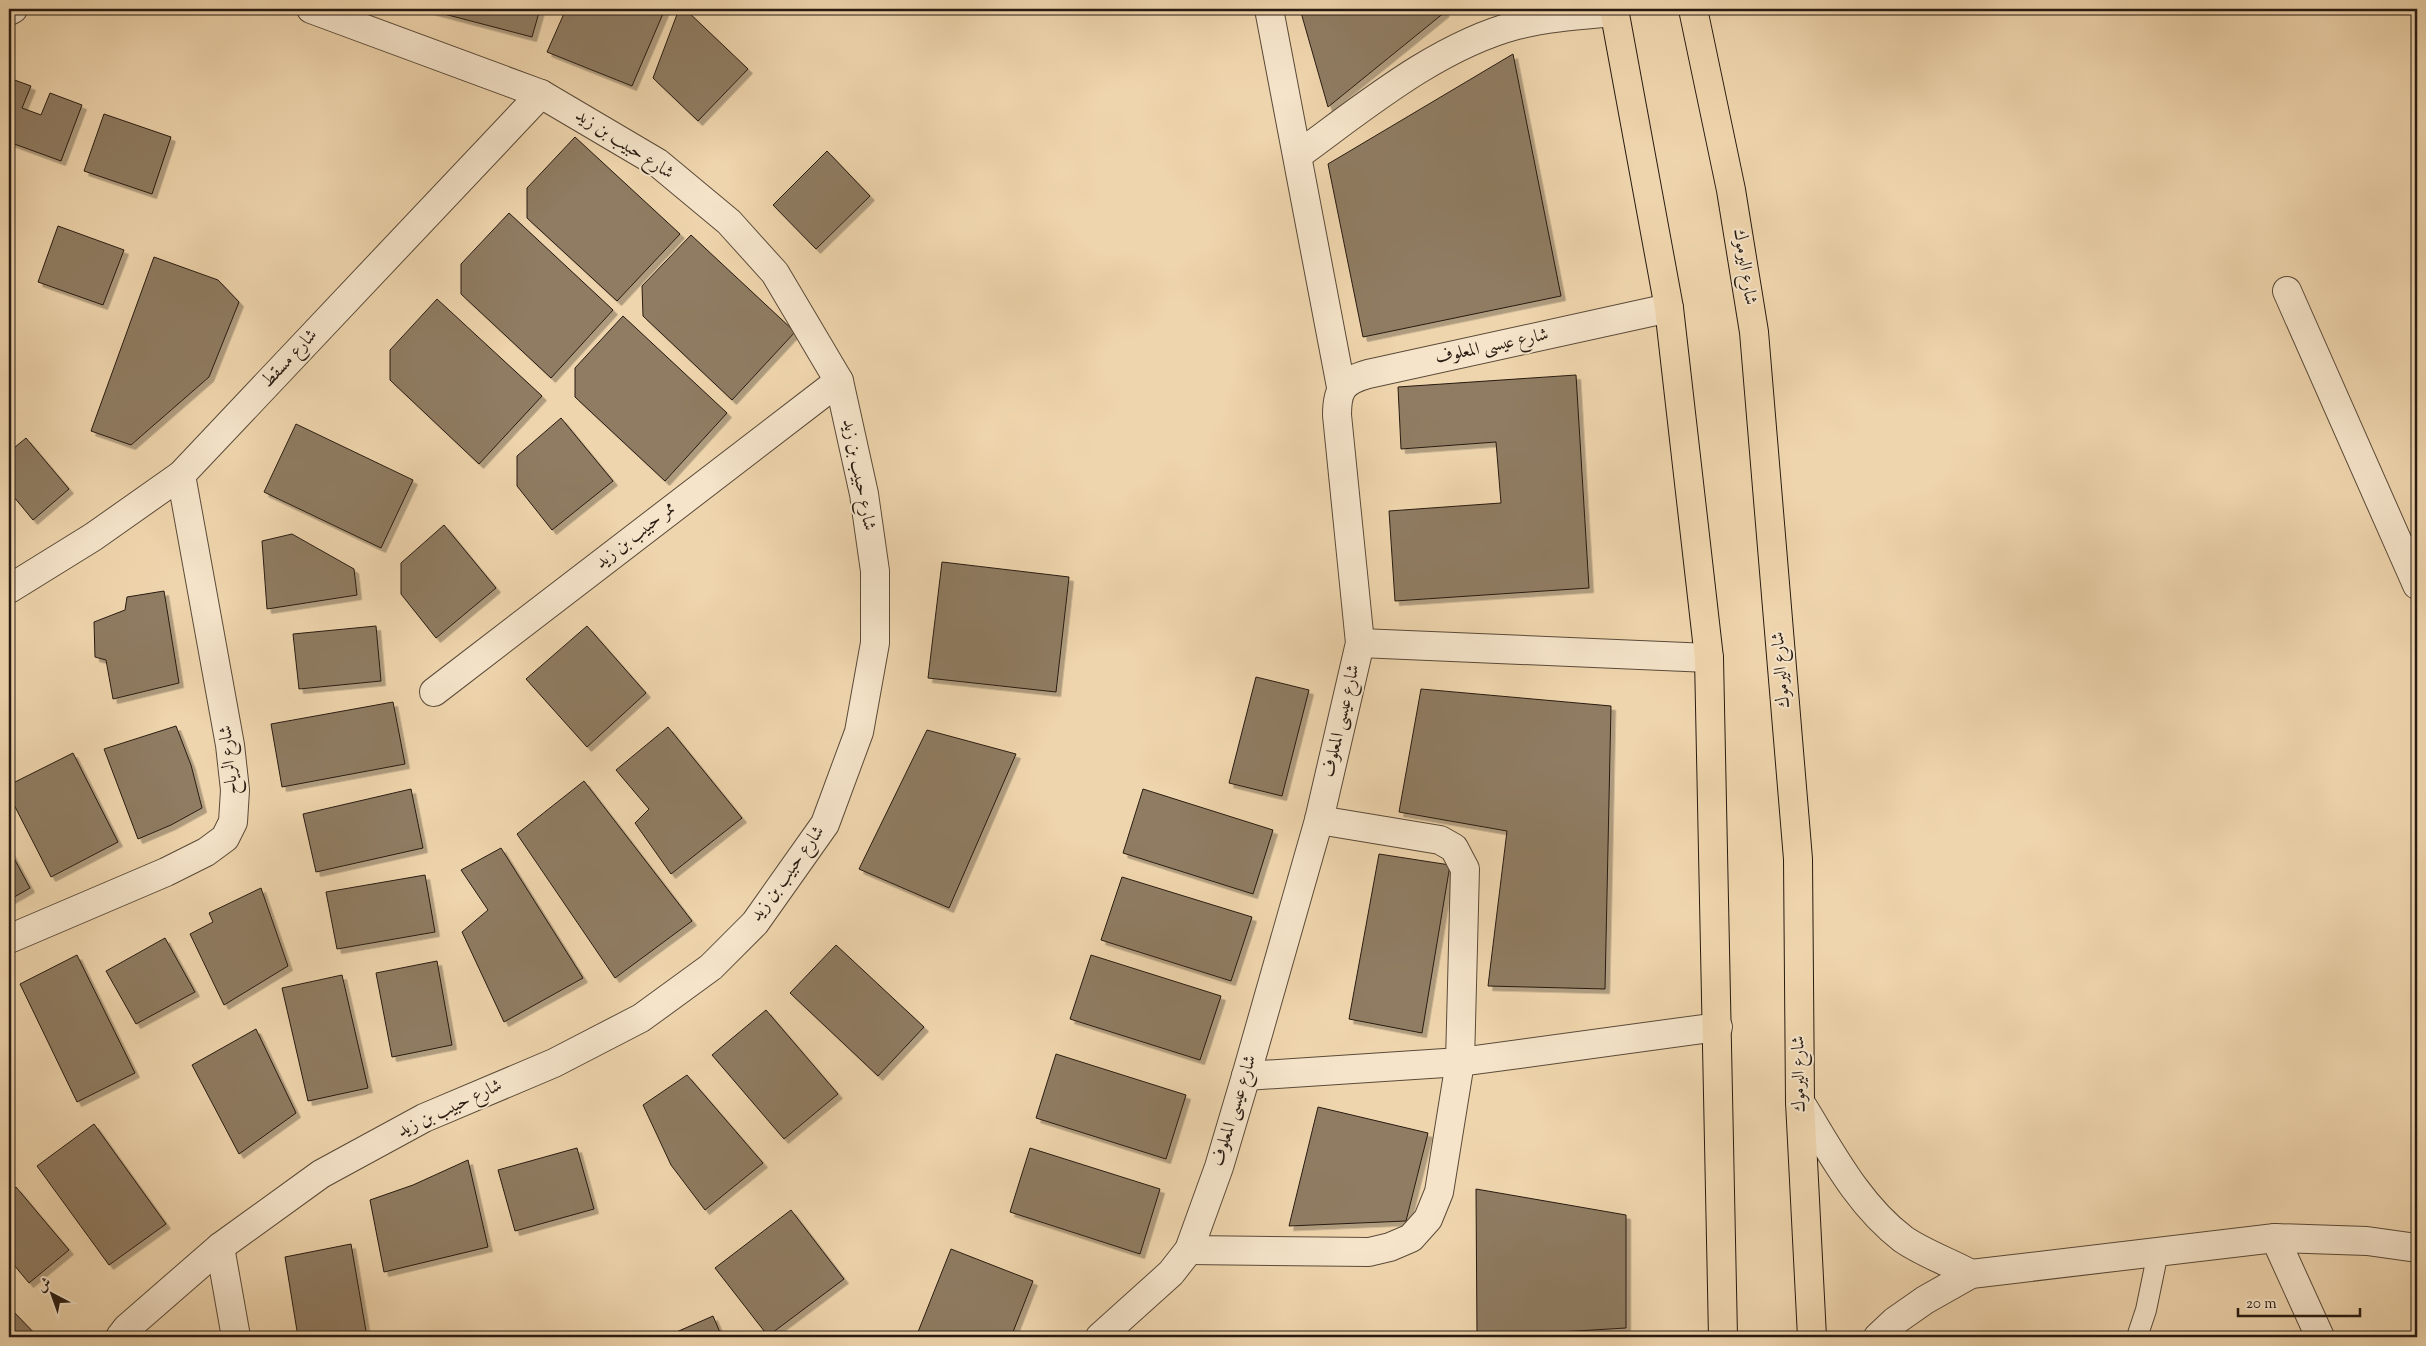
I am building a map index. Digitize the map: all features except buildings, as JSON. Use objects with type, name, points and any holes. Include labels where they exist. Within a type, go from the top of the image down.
[{"type":"highway","name":"شارع اليرموك","points":[[1693,9],[1731,190],[1754,332],[1798,859],[1800,1102],[1812,1337]]},
{"type":"highway","points":[[1614,10],[1669,308],[1709,658],[1723,1337]]},
{"type":"street","points":[[9,10],[13,9]]},
{"type":"street","name":"شارع حبيب بن زيد","points":[[120,1337],[127,1328],[220,1246],[321,1174],[424,1118],[554,1063],[641,1018],[711,967],[754,922],[825,824],[859,732],[875,643],[874,571],[866,504],[839,380],[775,273],[730,222],[658,163],[541,94],[311,9]]},
{"type":"street","points":[[1269,9],[1342,387]]},
{"type":"street","points":[[1298,155],[1398,84],[1449,52],[1481,37],[1511,17],[1614,10]]},
{"type":"street","name":"شارع مسقط","points":[[9,589],[94,536],[181,475],[541,94]]},
{"type":"street","points":[[2287,291],[2417,585]]},
{"type":"street","name":"شارع عيسى المعلوف","points":[[1100,1337],[1171,1273],[1189,1250],[1218,1167],[1246,1076],[1319,820],[1360,643],[1337,414],[1337,398],[1342,387],[1354,378],[1368,374],[1669,308]]},
{"type":"street","name":"ممر حبيب بن زيد","points":[[434,692],[839,380]]},
{"type":"street","name":"شارع الرياح","points":[[9,939],[206,852],[225,838],[233,822],[236,790],[230,745],[181,475]]},
{"type":"street","points":[[1360,643],[1709,658]]},
{"type":"street","points":[[1189,1250],[1369,1252],[1390,1248],[1411,1238],[1428,1219],[1439,1192],[1460,1062],[1465,869],[1454,848],[1440,840],[1319,820]]},
{"type":"street","points":[[1246,1076],[1460,1062],[1718,1027]]},
{"type":"street","points":[[1800,1102],[1852,1187],[1880,1218],[1904,1240],[1971,1274]]},
{"type":"street","points":[[1878,1337],[1894,1322],[1925,1300],[1971,1274],[2275,1238],[2367,1241],[2417,1248]]},
{"type":"street","points":[[2275,1238],[2320,1337]]},
{"type":"street","points":[[220,1246],[236,1337]]},
{"type":"lane","points":[[2137,1337],[2146,1310],[2158,1252]]}]
